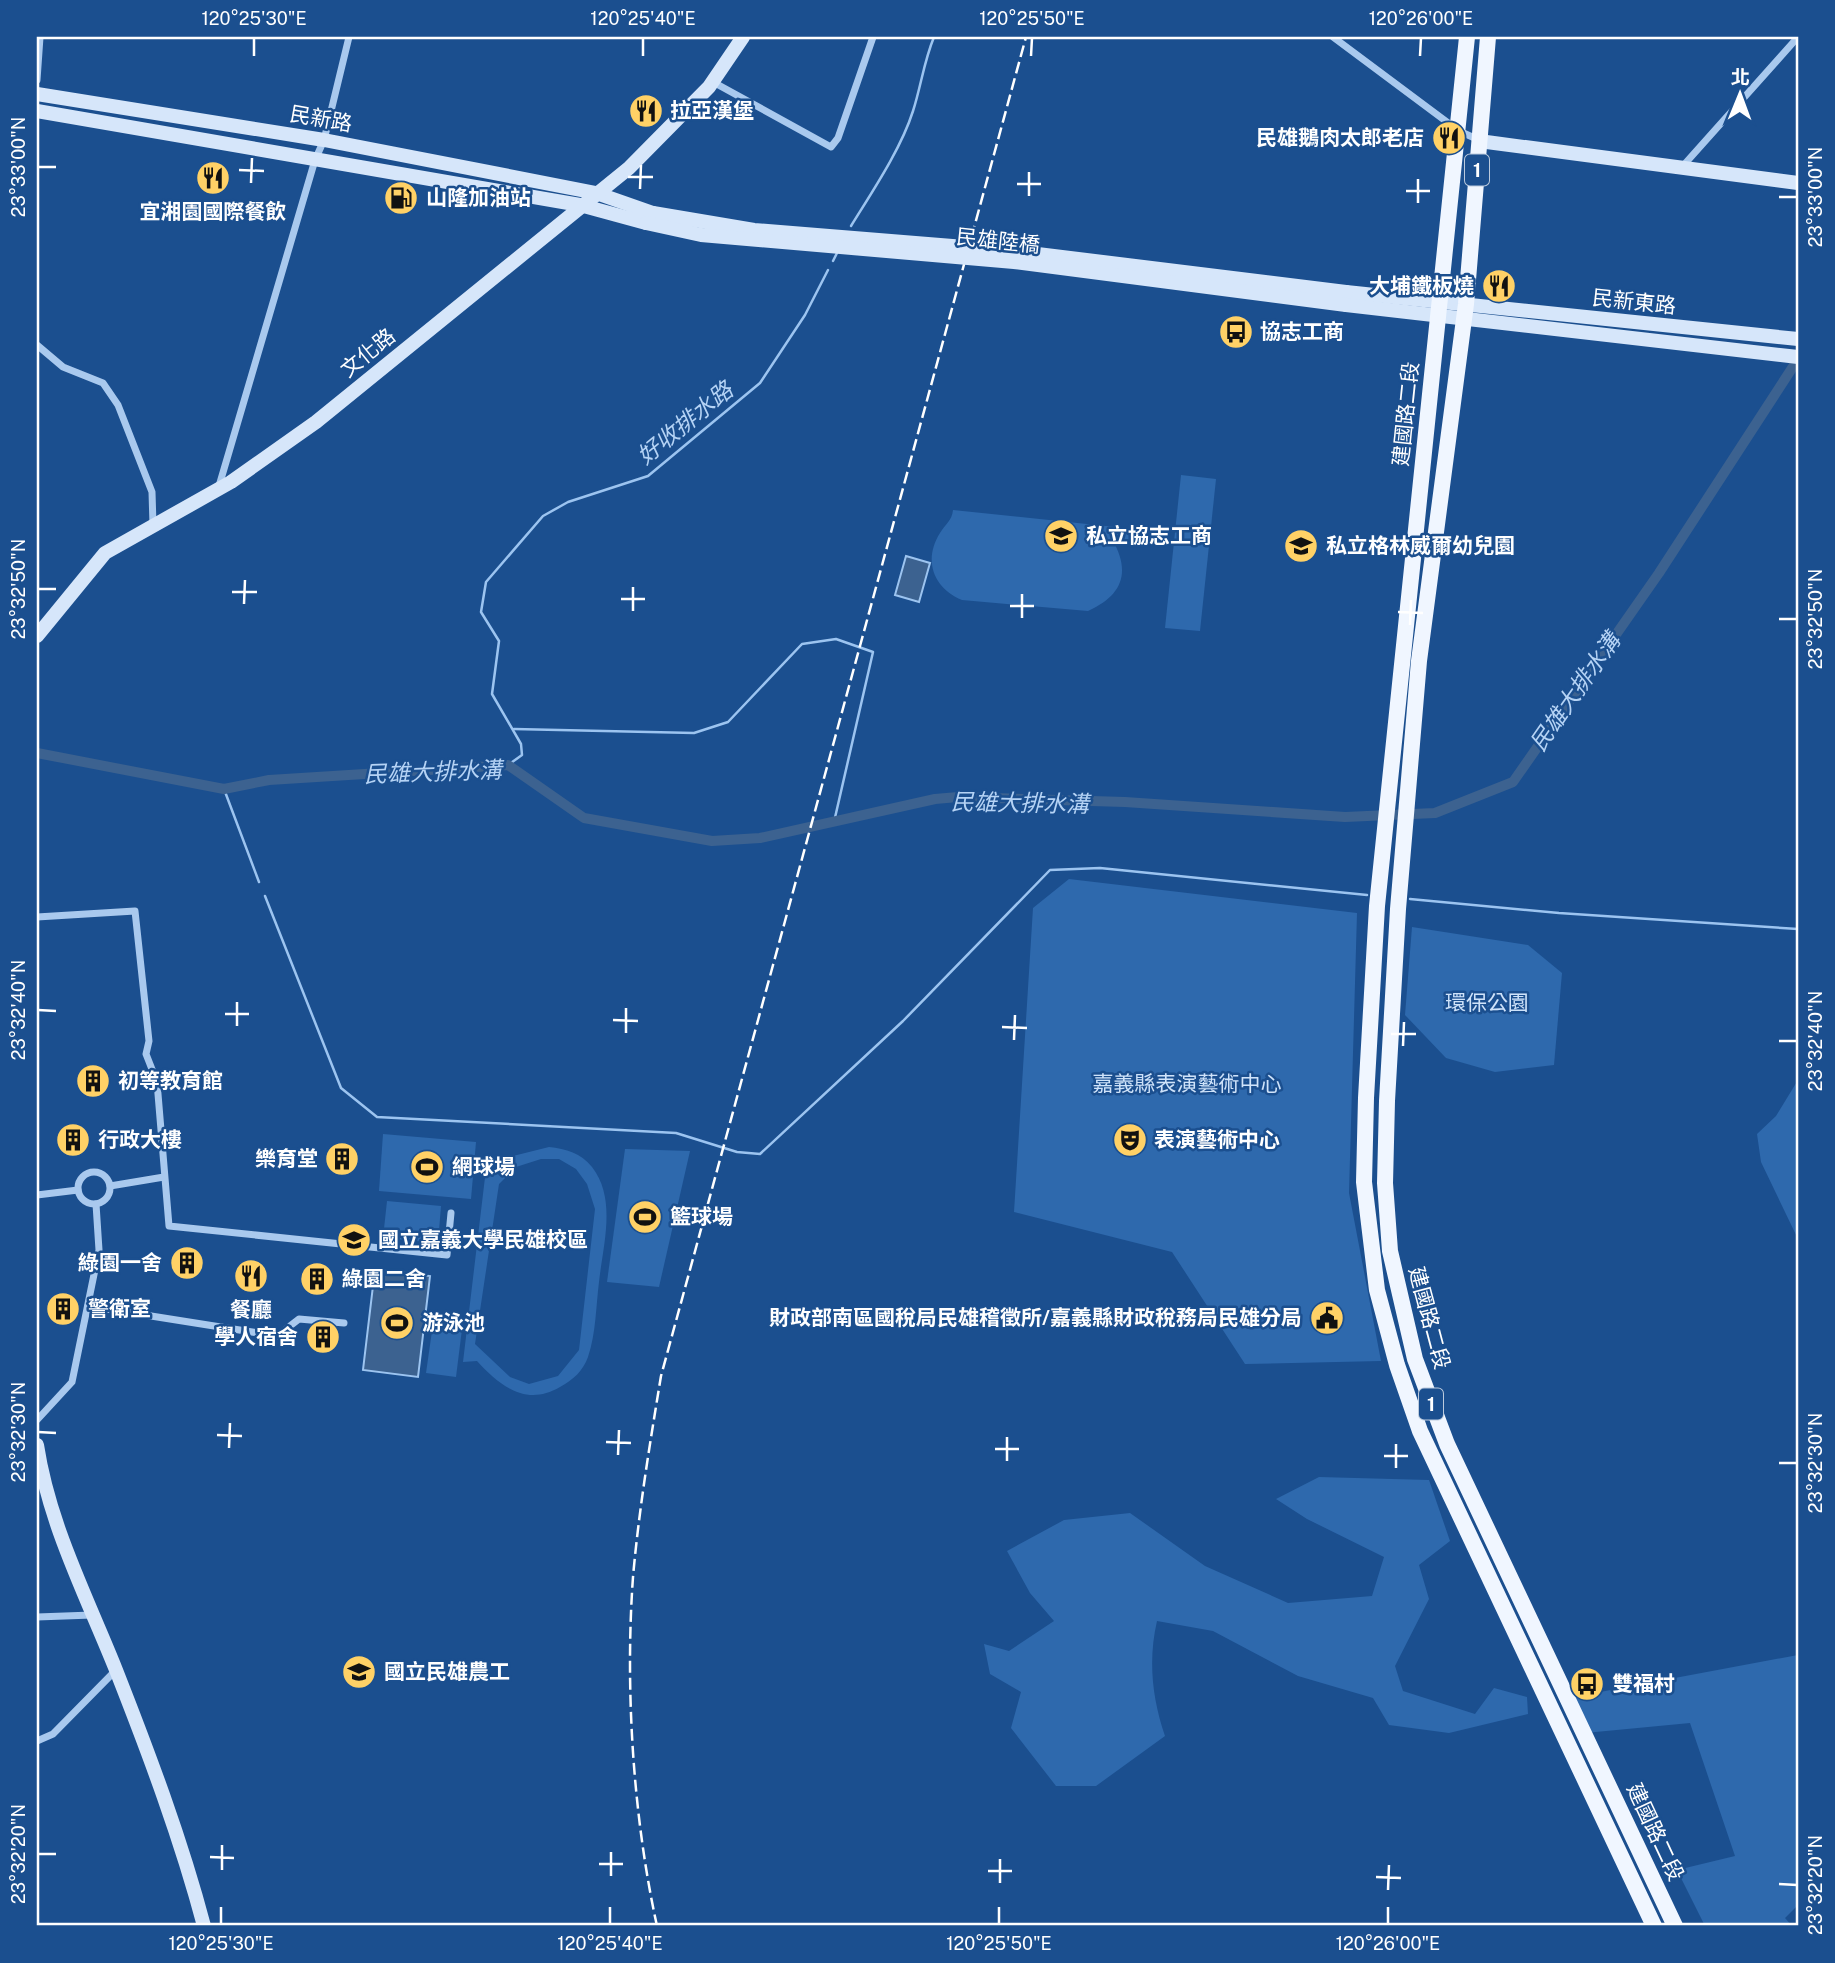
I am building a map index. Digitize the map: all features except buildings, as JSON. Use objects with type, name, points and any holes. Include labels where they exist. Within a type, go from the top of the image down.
[{"type":"main road","name":"文化路","points":[[37,635],[105,553],[218,489],[316,422],[580,205],[629,168],[713,82],[743,37]]},
{"type":"main road","name":"建國路二段","points":[[1467,37],[1384,835],[1366,1098],[1367,1215],[1377,1290],[1394,1353],[1430,1452],[1654,1926]]},
{"type":"main road","name":"建國路二段","points":[[1488,37],[1464,311],[1419,662],[1404,834],[1387,1101],[1386,1196],[1390,1251],[1415,1359],[1447,1444],[1675,1926]]},
{"type":"main road","name":"民新路","points":[[37,94],[324,140],[596,193],[650,218]]},
{"type":"main road","name":"民新路","points":[[37,111],[650,218]]},
{"type":"main road","points":[[1479,141],[1798,183]]},
{"type":"main road","name":"民雄陸橋","points":[[650,218],[723,238],[1014,262],[1464,311]]},
{"type":"main road","name":"民新東路","points":[[1464,311],[1798,339]]},
{"type":"main road","name":"民新東路","points":[[1464,311],[1794,357]]},
{"type":"main road","points":[[1430,1452],[1447,1444]]},
{"type":"main road","points":[[37,1445],[58,1530],[116,1670],[187,1865],[204,1926]]},
{"type":"street","points":[[37,80],[40,37]]},
{"type":"street","points":[[218,489],[315,160],[324,140],[349,37]]},
{"type":"street","points":[[713,82],[831,146],[838,138],[873,37]]},
{"type":"street","points":[[1333,37],[1459,131],[1479,141]]},
{"type":"street","points":[[1681,167],[1798,37]]},
{"type":"street","points":[[37,345],[63,367],[103,383],[118,405],[152,492],[153,526]]},
{"type":"street","points":[[37,916],[135,911],[149,1041],[146,1054],[157,1082],[169,1226],[447,1255],[451,1213]]},
{"type":"street","points":[[91,1172],[101,1174],[110,1186],[108,1196],[96,1204],[85,1201],[78,1190],[82,1178],[91,1172]]},
{"type":"street","points":[[110,1186],[164,1177]]},
{"type":"street","points":[[37,1195],[78,1190]]},
{"type":"street","points":[[37,1420],[72,1382],[99,1250],[96,1204]]},
{"type":"street","points":[[89,1306],[277,1336],[299,1319],[344,1323]]},
{"type":"street","points":[[37,1617],[93,1615]]},
{"type":"street","points":[[37,1741],[53,1734],[116,1670]]},
{"type":"green space","points":[[1181,475],[1216,479],[1200,631],[1165,628]]},
{"type":"green space","points":[[953,510],[1134,529],[1134,540],[1112,539],[1121,562],[1120,581],[1109,598],[1088,611],[962,600],[952,595],[938,581],[932,563],[935,543],[950,520]]},
{"type":"green space","name":"嘉義縣表演藝術中心","points":[[1069,879],[1357,913],[1349,1193],[1381,1361],[1245,1364],[1172,1252],[1014,1212],[1033,908]]},
{"type":"green space","name":"環保公園","points":[[1412,927],[1528,945],[1562,973],[1554,1065],[1495,1072],[1446,1058],[1405,1015]]},
{"type":"green space","points":[[1798,1080],[1798,1239],[1761,1162],[1757,1134],[1776,1116]]},
{"type":"green space","name":"網球場","points":[[383,1134],[476,1142],[471,1199],[379,1191]]},
{"type":"green space","points":[[549,1147],[578,1155],[588,1162],[600,1180],[606,1208],[605,1238],[588,1357],[580,1371],[569,1381],[548,1393],[536,1395],[514,1391],[477,1361],[463,1362],[486,1169],[497,1171],[513,1156]],"holes":[[[541,1159],[559,1159],[576,1169],[587,1184],[595,1209],[579,1350],[558,1376],[529,1384],[510,1377],[475,1344],[499,1184],[516,1167]]]},
{"type":"green space","name":"籃球場","points":[[625,1149],[690,1151],[659,1287],[607,1282]]},
{"type":"green space","points":[[387,1201],[441,1206],[438,1243],[383,1238]]},
{"type":"green space","points":[[434,1317],[463,1321],[456,1377],[426,1373]]},
{"type":"green space","points":[[1319,1477],[1429,1480],[1450,1541],[1419,1565],[1429,1599],[1395,1666],[1403,1691],[1475,1714],[1494,1688],[1527,1697],[1528,1714],[1449,1733],[1389,1725],[1373,1698],[1298,1676],[1213,1631],[1157,1621],[1152,1665],[1157,1707],[1165,1736],[1096,1786],[1056,1786],[1011,1728],[1021,1692],[990,1674],[984,1644],[1009,1651],[1054,1621],[1030,1593],[1007,1551],[1064,1520],[1130,1513],[1205,1566],[1288,1603],[1372,1596],[1384,1557],[1307,1519],[1276,1499]]},
{"type":"green space","points":[[1798,1655],[1798,1905],[1785,1918],[1792,1926],[1705,1926],[1677,1870],[1735,1856],[1690,1723],[1585,1733],[1568,1698]]},
{"type":"shaded area","points":[[906,556],[930,563],[919,602],[895,595]]},
{"type":"shaded area","name":"游泳池","points":[[375,1269],[430,1276],[418,1377],[363,1370]]},
{"type":"waterway","name":"好收排水路","points":[[851,226],[908,125],[934,37]]},
{"type":"waterway","name":"好收排水路","points":[[833,261],[837,253]]},
{"type":"waterway","name":"好收排水路","points":[[508,765],[522,755],[521,744],[492,694],[499,641],[481,612],[486,582],[543,516],[568,502],[648,476],[760,383],[805,315],[828,270]]},
{"type":"waterway","name":"民雄大排水溝","points":[[37,753],[224,789],[269,780],[508,765],[584,818],[712,841],[760,838],[935,799],[958,797],[1125,802],[1345,817],[1435,813],[1513,782],[1659,573],[1798,359]]},
{"type":"waterway","points":[[514,729],[694,733],[728,722],[802,644],[836,639],[873,652],[834,822]]},
{"type":"waterway","points":[[224,789],[259,882]]},
{"type":"waterway","points":[[265,896],[341,1088],[377,1117],[676,1133],[737,1152],[760,1154],[903,1021],[1050,870],[1100,868],[1367,895]]},
{"type":"waterway","points":[[1410,899],[1559,913],[1798,929]]},
{"type":"railway","points":[[657,1926],[637,1797],[630,1663],[635,1552],[661,1376],[1026,37]]},
{"type":"place","name":"拉亞漢堡","points":[[646,111]]},
{"type":"place","name":"民雄鵝肉太郎老店","points":[[1449,138]]},
{"type":"place","name":"宜湘園國際餐飲","points":[[213,178]]},
{"type":"place","name":"山隆加油站","points":[[401,198]]},
{"type":"place","name":"大埔鐵板燒","points":[[1499,286]]},
{"type":"place","name":"協志工商","points":[[1236,332]]},
{"type":"place","name":"私立協志工商","points":[[1061,536]]},
{"type":"place","name":"私立格林威爾幼兒園","points":[[1301,546]]},
{"type":"place","name":"初等教育館","points":[[93,1081]]},
{"type":"place","name":"行政大樓","points":[[73,1140]]},
{"type":"place","name":"表演藝術中心","points":[[1130,1140]]},
{"type":"place","name":"樂育堂","points":[[342,1159]]},
{"type":"place","name":"網球場","points":[[427,1167]]},
{"type":"place","name":"籃球場","points":[[645,1217]]},
{"type":"place","name":"國立嘉義大學民雄校區","points":[[354,1240]]},
{"type":"place","name":"綠園一舍","points":[[187,1263]]},
{"type":"place","name":"餐廳","points":[[251,1276]]},
{"type":"place","name":"綠園二舍","points":[[317,1279]]},
{"type":"place","name":"警衛室","points":[[63,1309]]},
{"type":"place","name":"財政部南區國稅局民雄稽徵所/嘉義縣財政稅務局民雄分局","points":[[1327,1318]]},
{"type":"place","name":"游泳池","points":[[397,1323]]},
{"type":"place","name":"學人宿舍","points":[[323,1337]]},
{"type":"place","name":"國立民雄農工","points":[[359,1672]]},
{"type":"place","name":"雙福村","points":[[1587,1684]]}]
